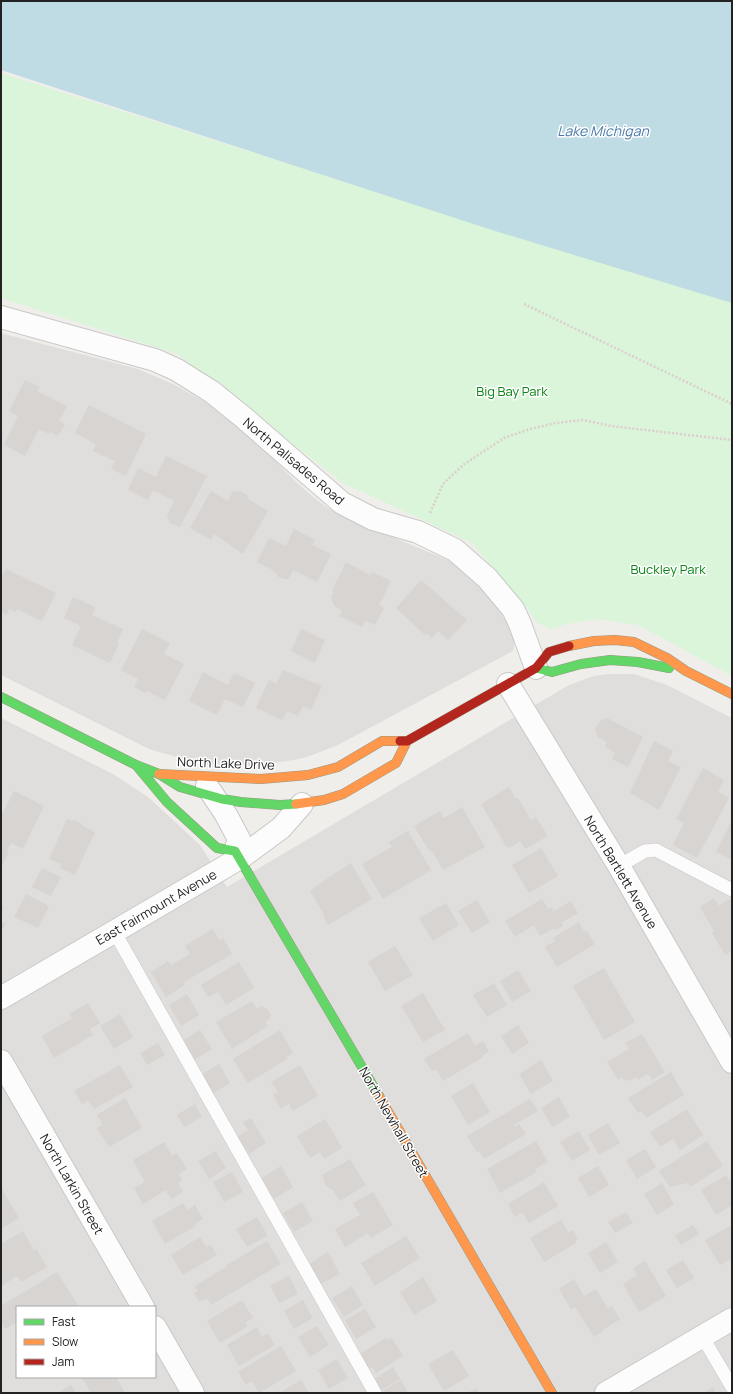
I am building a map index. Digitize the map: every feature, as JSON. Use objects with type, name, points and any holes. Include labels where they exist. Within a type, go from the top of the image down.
[{"type":"main road","points":[[324,782],[338,767],[382,741],[407,741],[536,668],[549,652],[586,642],[615,640],[634,642],[667,658],[686,671],[732,694]]},
{"type":"main road","points":[[536,668],[552,672],[581,664],[610,660],[638,662],[686,671]]},
{"type":"main road","name":"North Lake Drive","points":[[1,696],[136,765],[160,774],[180,787],[222,799],[247,802],[280,805],[308,798],[324,800],[344,794],[396,763],[407,741]]},
{"type":"main road","points":[[136,765],[167,802],[217,848],[237,854]]},
{"type":"main road","name":"North Lake Drive","points":[[160,774],[261,779],[308,775],[338,767]]},
{"type":"main road","name":"North Newhall Street","points":[[237,854],[552,1393]]},
{"type":"street","name":"North Palisades Road","points":[[1,318],[155,360],[177,370],[212,392],[342,503],[373,519],[418,532],[455,550],[487,578],[513,609],[536,668]]},
{"type":"street","name":"North Bartlett Avenue","points":[[508,684],[619,866],[732,1062]]},
{"type":"street","points":[[198,776],[214,796],[239,839],[237,854]]},
{"type":"street","name":"East Fairmount Avenue","points":[[1,998],[114,931],[281,828],[308,798]]},
{"type":"street","name":"North Larkin Street","points":[[1,1061],[142,1306]]},
{"type":"street","points":[[606,1393],[732,1319]]},
{"type":"street","points":[[156,1329],[193,1393]]},
{"type":"lane","points":[[619,866],[645,851],[656,850],[732,890]]},
{"type":"lane","points":[[114,931],[375,1393]]},
{"type":"lane","points":[[702,1336],[732,1387]]},
{"type":"path","points":[[524,304],[732,404]]},
{"type":"path","points":[[418,532],[432,511],[444,484],[463,465],[504,438],[530,429],[583,420],[611,426],[732,440]]},
{"type":"shaded area","points":[[1,333],[138,369],[173,384],[214,407],[268,453],[296,482],[325,506],[341,516],[448,560],[461,569],[488,595],[510,627],[515,638],[513,651],[338,745],[307,757],[250,766],[201,764],[149,749],[1,675]]},
{"type":"shaded area","points":[[608,674],[634,674],[667,685],[732,718],[732,1393],[1,1393],[1,718],[113,774],[148,797],[200,845],[227,887],[569,685],[594,676]]},
{"type":"green space","name":"Big Bay Park","points":[[1,73],[283,162],[732,295],[732,676],[638,625],[598,619],[567,624],[550,629],[536,622],[529,611],[472,543],[343,483],[177,354],[1,298]]},
{"type":"water","name":"Lake Michigan","points":[[1,1],[732,1],[732,303],[492,230],[1,70]]},
{"type":"building","points":[[25,380],[40,387],[37,391],[67,406],[59,421],[65,424],[58,436],[51,432],[49,434],[39,429],[25,456],[4,445],[18,416],[9,411]]},
{"type":"building","points":[[89,405],[146,434],[126,476],[111,469],[115,461],[93,451],[96,444],[75,433]]},
{"type":"building","points":[[166,456],[207,476],[180,527],[170,523],[167,516],[174,501],[153,490],[148,500],[128,490],[138,468],[156,477]]},
{"type":"building","points":[[211,491],[228,501],[233,491],[240,491],[247,495],[249,500],[268,511],[243,554],[214,534],[211,540],[190,528]]},
{"type":"building","points":[[294,529],[315,540],[312,545],[331,554],[317,582],[293,570],[289,579],[284,579],[277,576],[277,573],[273,572],[273,570],[257,562],[269,538],[286,546]]},
{"type":"building","points":[[346,562],[370,575],[372,572],[391,581],[379,605],[384,608],[375,625],[365,621],[362,627],[339,616],[342,610],[334,606],[331,597],[334,592],[332,591]]},
{"type":"building","points":[[6,569],[56,593],[42,621],[17,609],[16,612],[9,609],[7,615],[1,612],[1,578]]},
{"type":"building","points":[[421,580],[467,620],[448,640],[438,631],[432,638],[426,633],[425,635],[396,608]]},
{"type":"building","points":[[73,597],[95,607],[92,615],[123,629],[117,642],[119,644],[110,663],[72,645],[81,626],[64,618]]},
{"type":"building","points":[[142,629],[170,643],[164,654],[184,664],[165,700],[147,691],[146,693],[134,687],[138,679],[121,670]]},
{"type":"building","points":[[301,629],[325,640],[315,663],[291,651]]},
{"type":"building","points":[[283,670],[322,686],[311,710],[303,706],[298,716],[287,711],[282,720],[256,708],[269,680],[276,684]]},
{"type":"building","points":[[203,672],[228,685],[234,673],[255,683],[243,707],[225,699],[217,715],[189,701]]},
{"type":"building","points":[[607,718],[643,737],[628,767],[612,759],[615,753],[605,747],[607,742],[598,737],[595,729],[601,720]]},
{"type":"building","points":[[654,741],[673,751],[668,761],[681,767],[659,810],[630,793]]},
{"type":"building","points":[[703,768],[724,780],[718,792],[729,798],[697,858],[673,845],[684,823],[676,819]]},
{"type":"building","points":[[509,787],[516,799],[518,798],[531,820],[536,817],[548,836],[525,849],[520,841],[509,848],[506,846],[481,804]]},
{"type":"building","points":[[14,791],[44,806],[23,849],[11,843],[7,850],[9,851],[1,869],[1,816]]},
{"type":"building","points":[[462,807],[485,847],[443,870],[432,851],[430,852],[414,826],[440,811],[444,818]]},
{"type":"building","points":[[67,819],[72,821],[75,820],[95,832],[75,875],[60,868],[61,864],[49,859]]},
{"type":"building","points":[[732,820],[732,860],[716,852]]},
{"type":"building","points":[[408,831],[431,870],[383,899],[362,864],[392,847],[389,842]]},
{"type":"building","points":[[541,848],[558,876],[529,893],[512,865]]},
{"type":"building","points":[[351,863],[372,899],[328,925],[323,915],[324,914],[310,891]]},
{"type":"building","points":[[42,868],[61,877],[51,896],[32,887]]},
{"type":"building","points":[[26,894],[49,906],[38,928],[14,917]]},
{"type":"building","points":[[714,898],[719,906],[729,899],[732,904],[732,951],[725,955],[712,933],[714,931],[700,907]]},
{"type":"building","points":[[542,899],[548,909],[552,907],[554,911],[571,901],[578,913],[561,923],[563,926],[555,930],[554,928],[540,936],[534,925],[515,937],[505,921]]},
{"type":"building","points":[[477,900],[490,922],[472,933],[458,911]]},
{"type":"building","points":[[446,903],[459,925],[433,941],[419,918]]},
{"type":"building","points":[[1,905],[4,906],[1,913]]},
{"type":"building","points":[[1,922],[5,924],[1,932]]},
{"type":"building","points":[[579,922],[584,932],[587,931],[595,944],[557,967],[545,947],[555,941],[553,938]]},
{"type":"building","points":[[213,929],[219,940],[223,938],[232,954],[184,982],[185,985],[166,997],[151,972],[168,961],[171,965],[190,954],[185,946]]},
{"type":"building","points":[[395,946],[413,975],[385,991],[368,962]]},
{"type":"building","points":[[239,962],[254,988],[226,1005],[218,992],[208,997],[201,985]]},
{"type":"building","points":[[604,968],[635,1022],[604,1040],[573,986]]},
{"type":"building","points":[[518,970],[531,991],[512,1002],[500,981]]},
{"type":"building","points":[[494,983],[507,1005],[487,1017],[473,995]]},
{"type":"building","points":[[423,993],[445,1030],[423,1042],[401,1006]]},
{"type":"building","points":[[187,994],[199,1015],[181,1026],[169,1005]]},
{"type":"building","points":[[252,1001],[257,1009],[261,1006],[267,1009],[271,1015],[265,1022],[268,1026],[232,1049],[216,1022]]},
{"type":"building","points":[[88,1003],[100,1023],[90,1029],[93,1035],[54,1058],[42,1036],[72,1018],[69,1014]]},
{"type":"building","points":[[120,1014],[133,1037],[114,1049],[100,1026]]},
{"type":"building","points":[[518,1025],[529,1043],[512,1054],[501,1036]]},
{"type":"building","points":[[200,1030],[212,1049],[194,1060],[183,1040]]},
{"type":"building","points":[[280,1030],[293,1053],[286,1057],[287,1059],[248,1083],[233,1059]]},
{"type":"building","points":[[468,1033],[475,1046],[483,1041],[489,1051],[482,1056],[483,1057],[443,1081],[436,1069],[432,1071],[424,1059]]},
{"type":"building","points":[[642,1034],[665,1072],[652,1080],[648,1074],[638,1080],[636,1077],[630,1081],[621,1078],[618,1080],[607,1062],[629,1049],[625,1043]]},
{"type":"building","points":[[158,1043],[165,1055],[147,1065],[140,1053]]},
{"type":"building","points":[[541,1060],[553,1081],[531,1094],[519,1074]]},
{"type":"building","points":[[219,1064],[230,1083],[212,1094],[201,1075]]},
{"type":"building","points":[[120,1065],[133,1087],[94,1109],[88,1100],[82,1104],[74,1091]]},
{"type":"building","points":[[300,1065],[318,1096],[293,1111],[289,1104],[281,1109],[273,1095],[278,1092],[271,1082]]},
{"type":"building","points":[[671,1072],[684,1095],[646,1118],[641,1111],[638,1113],[628,1098]]},
{"type":"building","points":[[473,1083],[490,1112],[468,1125],[451,1096]]},
{"type":"building","points":[[559,1097],[570,1117],[552,1127],[541,1108]]},
{"type":"building","points":[[125,1098],[142,1128],[109,1147],[97,1128],[103,1125],[97,1115]]},
{"type":"building","points":[[530,1099],[538,1111],[514,1125],[515,1127],[519,1124],[526,1134],[484,1159],[479,1151],[477,1152],[467,1136]]},
{"type":"building","points":[[195,1104],[202,1117],[184,1127],[177,1115]]},
{"type":"building","points":[[687,1109],[703,1135],[680,1150],[673,1139],[660,1147],[650,1132]]},
{"type":"building","points":[[251,1118],[266,1143],[249,1154],[238,1136],[248,1130],[243,1122]]},
{"type":"building","points":[[325,1119],[342,1148],[324,1159],[320,1152],[310,1158],[297,1136]]},
{"type":"building","points":[[608,1123],[620,1143],[599,1155],[588,1135]]},
{"type":"building","points":[[579,1131],[590,1150],[572,1161],[560,1142]]},
{"type":"building","points":[[536,1141],[548,1162],[535,1169],[537,1172],[500,1193],[487,1169]]},
{"type":"building","points":[[707,1141],[723,1166],[690,1187],[688,1183],[670,1187],[659,1171]]},
{"type":"building","points":[[164,1142],[172,1156],[177,1153],[187,1169],[179,1174],[182,1180],[178,1183],[183,1192],[171,1199],[166,1190],[143,1204],[134,1188],[145,1182],[133,1160]]},
{"type":"building","points":[[645,1149],[656,1167],[637,1179],[626,1160]]},
{"type":"building","points":[[216,1151],[226,1168],[209,1179],[198,1161]]},
{"type":"building","points":[[350,1159],[366,1185],[340,1201],[332,1189],[326,1186],[322,1175]]},
{"type":"building","points":[[281,1166],[293,1187],[274,1199],[262,1178]]},
{"type":"building","points":[[598,1166],[609,1185],[589,1197],[578,1178]]},
{"type":"building","points":[[232,1172],[243,1192],[224,1202],[213,1182]]},
{"type":"building","points":[[726,1175],[732,1184],[732,1205],[716,1215],[701,1190]]},
{"type":"building","points":[[544,1182],[558,1206],[529,1223],[522,1212],[515,1217],[508,1204]]},
{"type":"building","points":[[662,1183],[674,1204],[657,1215],[644,1194]]},
{"type":"building","points":[[2,1189],[19,1218],[1,1229],[1,1190]]},
{"type":"building","points":[[373,1192],[393,1225],[371,1238],[368,1233],[345,1247],[335,1229],[360,1215],[353,1203]]},
{"type":"building","points":[[302,1202],[313,1221],[294,1232],[283,1213]]},
{"type":"building","points":[[183,1203],[188,1210],[195,1205],[203,1219],[195,1224],[196,1226],[165,1244],[152,1221]]},
{"type":"building","points":[[626,1212],[633,1223],[615,1233],[608,1222]]},
{"type":"building","points":[[257,1217],[268,1236],[247,1247],[236,1229]]},
{"type":"building","points":[[561,1220],[569,1233],[573,1230],[578,1239],[575,1241],[576,1243],[544,1262],[530,1238]]},
{"type":"building","points":[[693,1225],[699,1234],[681,1245],[675,1235]]},
{"type":"building","points":[[732,1225],[732,1258],[720,1265],[705,1240]]},
{"type":"building","points":[[23,1231],[34,1250],[36,1248],[47,1267],[21,1282],[17,1276],[1,1286],[1,1244]]},
{"type":"building","points":[[406,1236],[420,1258],[375,1286],[361,1263]]},
{"type":"building","points":[[200,1237],[206,1247],[211,1245],[217,1255],[183,1275],[171,1255]]},
{"type":"building","points":[[267,1241],[281,1264],[211,1305],[207,1298],[199,1302],[194,1293],[198,1291],[195,1286]]},
{"type":"building","points":[[606,1242],[618,1262],[600,1273],[588,1253]]},
{"type":"building","points":[[328,1252],[340,1274],[320,1284],[309,1264]]},
{"type":"building","points":[[683,1260],[694,1278],[677,1288],[666,1270]]},
{"type":"building","points":[[645,1261],[666,1296],[639,1312],[623,1284],[637,1275],[633,1268]]},
{"type":"building","points":[[57,1272],[78,1306],[16,1306],[16,1325],[15,1323],[5,1329],[1,1322],[1,1306]]},
{"type":"building","points":[[289,1276],[298,1294],[279,1303],[270,1285]]},
{"type":"building","points":[[423,1277],[437,1301],[414,1315],[400,1292]]},
{"type":"building","points":[[574,1279],[584,1296],[596,1289],[608,1309],[612,1306],[620,1319],[594,1337],[575,1307],[571,1309],[559,1289]]},
{"type":"building","points":[[352,1286],[363,1305],[344,1317],[332,1298]]},
{"type":"building","points":[[242,1300],[253,1318],[245,1323],[248,1326],[220,1343],[207,1321]]},
{"type":"building","points":[[303,1300],[313,1318],[294,1329],[284,1311]]},
{"type":"building","points":[[365,1309],[376,1327],[356,1339],[345,1320]]},
{"type":"building","points":[[317,1326],[329,1345],[310,1357],[298,1337]]},
{"type":"building","points":[[257,1327],[262,1337],[268,1333],[275,1345],[239,1366],[227,1345]]},
{"type":"building","points":[[386,1338],[387,1340],[392,1338],[403,1356],[376,1373],[372,1367],[367,1370],[358,1355]]},
{"type":"building","points":[[281,1346],[296,1371],[259,1393],[252,1381],[246,1385],[238,1372]]},
{"type":"building","points":[[453,1350],[469,1376],[444,1391],[428,1364]]},
{"type":"building","points":[[337,1359],[348,1378],[329,1389],[318,1370]]},
{"type":"building","points":[[393,1367],[400,1379],[381,1390],[375,1379]]},
{"type":"building","points":[[82,1378],[117,1378],[125,1393],[91,1393]]},
{"type":"building","points":[[301,1380],[309,1393],[279,1393]]},
{"type":"building","points":[[401,1380],[408,1393],[386,1393],[384,1390]]},
{"type":"building","points":[[71,1385],[76,1393],[58,1393]]},
{"type":"building","points":[[713,1387],[716,1393],[704,1393]]},
{"type":"building","points":[[476,1388],[479,1393],[468,1393]]},
{"type":"traffic: fast","points":[[536,668],[552,672],[581,664],[610,660],[638,662],[669,668]]},
{"type":"traffic: fast","points":[[1,697],[136,765],[159,774],[180,787],[222,799],[241,802],[280,805],[296,804]]},
{"type":"traffic: fast","points":[[136,765],[167,802],[217,848],[235,851],[379,1096]]},
{"type":"traffic: slow","points":[[569,646],[594,641],[615,640],[634,642],[667,658],[686,671],[732,694]]},
{"type":"traffic: slow","points":[[159,774],[261,779],[308,775],[338,767],[382,741],[400,741]]},
{"type":"traffic: slow","points":[[296,804],[324,800],[343,794],[396,763],[407,741]]},
{"type":"traffic: slow","points":[[379,1096],[552,1393]]},
{"type":"traffic: jam","points":[[400,741],[407,741],[536,668],[549,652],[569,646]]},
{"type":"park label","name":"Buckley Park","points":[[668,569]]}]
